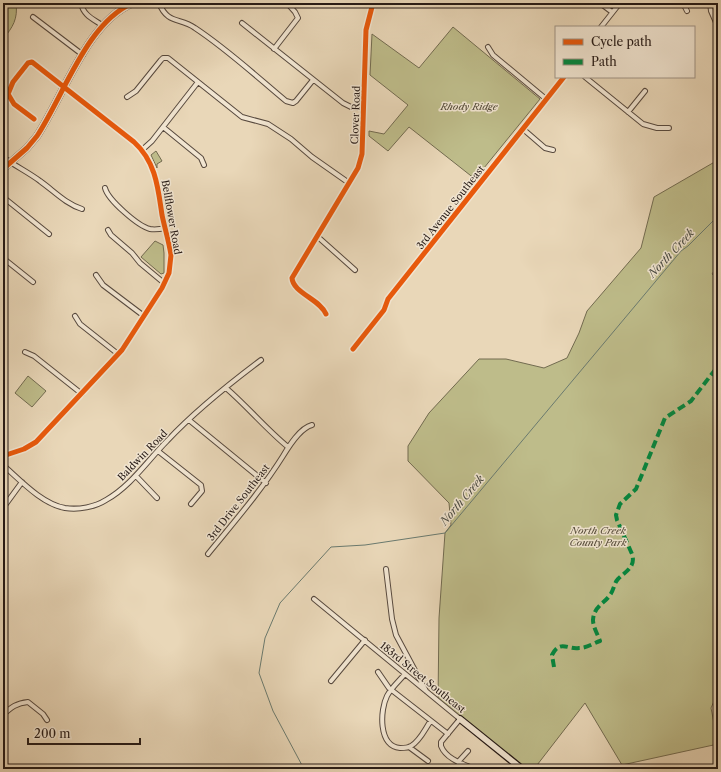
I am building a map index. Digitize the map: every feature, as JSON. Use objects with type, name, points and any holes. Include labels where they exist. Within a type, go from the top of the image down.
[{"type":"street","points":[[81,3],[83,10],[87,15],[102,25]]},
{"type":"street","points":[[3,169],[11,163],[37,136],[83,55],[102,25],[115,13],[133,3]]},
{"type":"street","points":[[159,3],[168,17],[174,21],[195,27],[286,101],[292,103],[298,99],[313,80]]},
{"type":"street","points":[[274,49],[296,21],[297,15],[288,3]]},
{"type":"street","name":"Clover Road","points":[[326,314],[322,307],[295,286],[292,281],[293,276],[318,237],[358,168],[362,154],[366,30],[373,3]]},
{"type":"street","points":[[600,3],[612,12]]},
{"type":"street","points":[[602,26],[620,3]]},
{"type":"street","points":[[683,3],[687,11]]},
{"type":"street","points":[[710,3],[711,11],[718,27]]},
{"type":"street","points":[[33,17],[83,55]]},
{"type":"street","points":[[242,23],[313,80],[347,105],[364,108]]},
{"type":"street","points":[[488,47],[493,55],[546,99]]},
{"type":"street","points":[[127,97],[136,91],[163,58],[168,58],[242,116],[268,124],[292,139],[312,157],[349,183]]},
{"type":"street","name":"Bellflower Road","points":[[3,456],[24,449],[36,442],[118,354],[164,283],[170,268],[171,255],[156,176],[151,163],[142,150],[34,63],[28,63],[13,82],[8,94],[14,104],[34,119]]},
{"type":"street","name":"3rd Avenue Southeast","points":[[353,349],[384,310],[388,299],[563,78]]},
{"type":"street","points":[[586,78],[643,124],[657,128],[669,128]]},
{"type":"street","points":[[142,150],[163,127],[198,82]]},
{"type":"street","points":[[628,112],[645,91]]},
{"type":"street","points":[[163,127],[201,158],[204,165]]},
{"type":"street","points":[[523,129],[545,148],[553,150]]},
{"type":"street","points":[[3,157],[39,180],[72,206],[82,208]]},
{"type":"street","points":[[105,188],[106,194],[114,203],[143,226],[153,230],[166,228]]},
{"type":"street","points":[[3,197],[49,234]]},
{"type":"street","points":[[108,230],[111,236],[132,253],[140,263],[164,283]]},
{"type":"street","points":[[318,237],[355,270]]},
{"type":"street","points":[[3,258],[33,282]]},
{"type":"street","points":[[96,275],[103,284],[144,316]]},
{"type":"street","points":[[74,316],[80,324],[118,354]]},
{"type":"street","points":[[25,352],[34,356],[82,394]]},
{"type":"street","name":"Baldwin Road","points":[[3,465],[22,482],[52,503],[64,508],[76,508],[102,503],[136,476],[158,451],[189,420],[261,360]]},
{"type":"street","points":[[226,388],[245,405],[268,431],[288,447]]},
{"type":"street","points":[[189,420],[266,483]]},
{"type":"street","name":"3rd Drive Southeast","points":[[208,554],[266,483],[288,447],[304,428],[312,425]]},
{"type":"street","points":[[158,451],[201,485],[202,491],[190,504]]},
{"type":"street","points":[[136,476],[157,498]]},
{"type":"street","points":[[3,508],[22,482]]},
{"type":"street","points":[[386,569],[392,619],[396,635],[427,693]]},
{"type":"street","name":"183rd Street Southeast","points":[[314,599],[427,693],[522,769]]},
{"type":"street","points":[[331,681],[365,640]]},
{"type":"street","points":[[378,672],[392,690],[430,722],[448,734]]},
{"type":"street","points":[[405,674],[392,690],[385,702],[383,720],[383,732],[385,739],[390,744],[398,748],[410,747],[416,742],[430,722]]},
{"type":"street","points":[[3,714],[20,702],[28,702],[47,720]]},
{"type":"street","points":[[460,719],[440,746],[447,754],[458,762],[475,769]]},
{"type":"street","points":[[410,747],[428,761]]},
{"type":"street","points":[[458,762],[468,751]]},
{"type":"green space","points":[[3,3],[16,3],[16,14],[10,31],[3,39]]},
{"type":"green space","name":"Rhody Ridge","points":[[453,27],[540,99],[475,179],[409,127],[388,151],[369,136],[369,131],[384,134],[408,105],[370,75],[372,34],[419,68]]},
{"type":"green space","points":[[156,151],[162,161],[157,164],[157,168],[151,155]]},
{"type":"green space","name":"North Creek County Park","points":[[718,160],[718,265],[712,274],[718,279],[718,692],[711,708],[718,744],[622,765],[585,703],[534,769],[521,769],[438,702],[439,618],[445,533],[451,525],[449,503],[408,461],[408,446],[429,413],[479,359],[506,359],[544,368],[567,358],[579,333],[587,311],[641,248],[654,197]]},
{"type":"green space","points":[[155,241],[163,245],[164,273],[161,274],[141,257]]},
{"type":"green space","points":[[28,376],[46,391],[32,407],[15,393]]},
{"type":"waterway","name":"North Creek","points":[[304,769],[273,711],[259,673],[265,638],[280,603],[331,547],[365,545],[445,533],[681,251],[718,216]]},
{"type":"marked path","points":[[554,667],[552,655],[558,647],[564,646],[582,648],[600,641],[593,623],[595,611],[608,598],[617,581],[630,568],[633,562],[632,554],[617,520],[616,515],[620,504],[636,489],[665,418],[691,401],[718,366]]},
{"type":"cycle path","points":[[3,169],[27,148],[37,136],[78,61],[102,26],[117,12],[133,3]]},
{"type":"cycle path","points":[[326,314],[318,304],[297,288],[292,278],[358,168],[362,154],[366,30],[373,3]]},
{"type":"cycle path","points":[[3,456],[24,449],[36,442],[122,350],[162,288],[169,273],[171,255],[155,176],[147,158],[134,142],[32,62],[28,63],[13,82],[8,94],[14,104],[34,119]]},
{"type":"cycle path","points":[[353,349],[384,310],[388,299],[563,78]]}]
